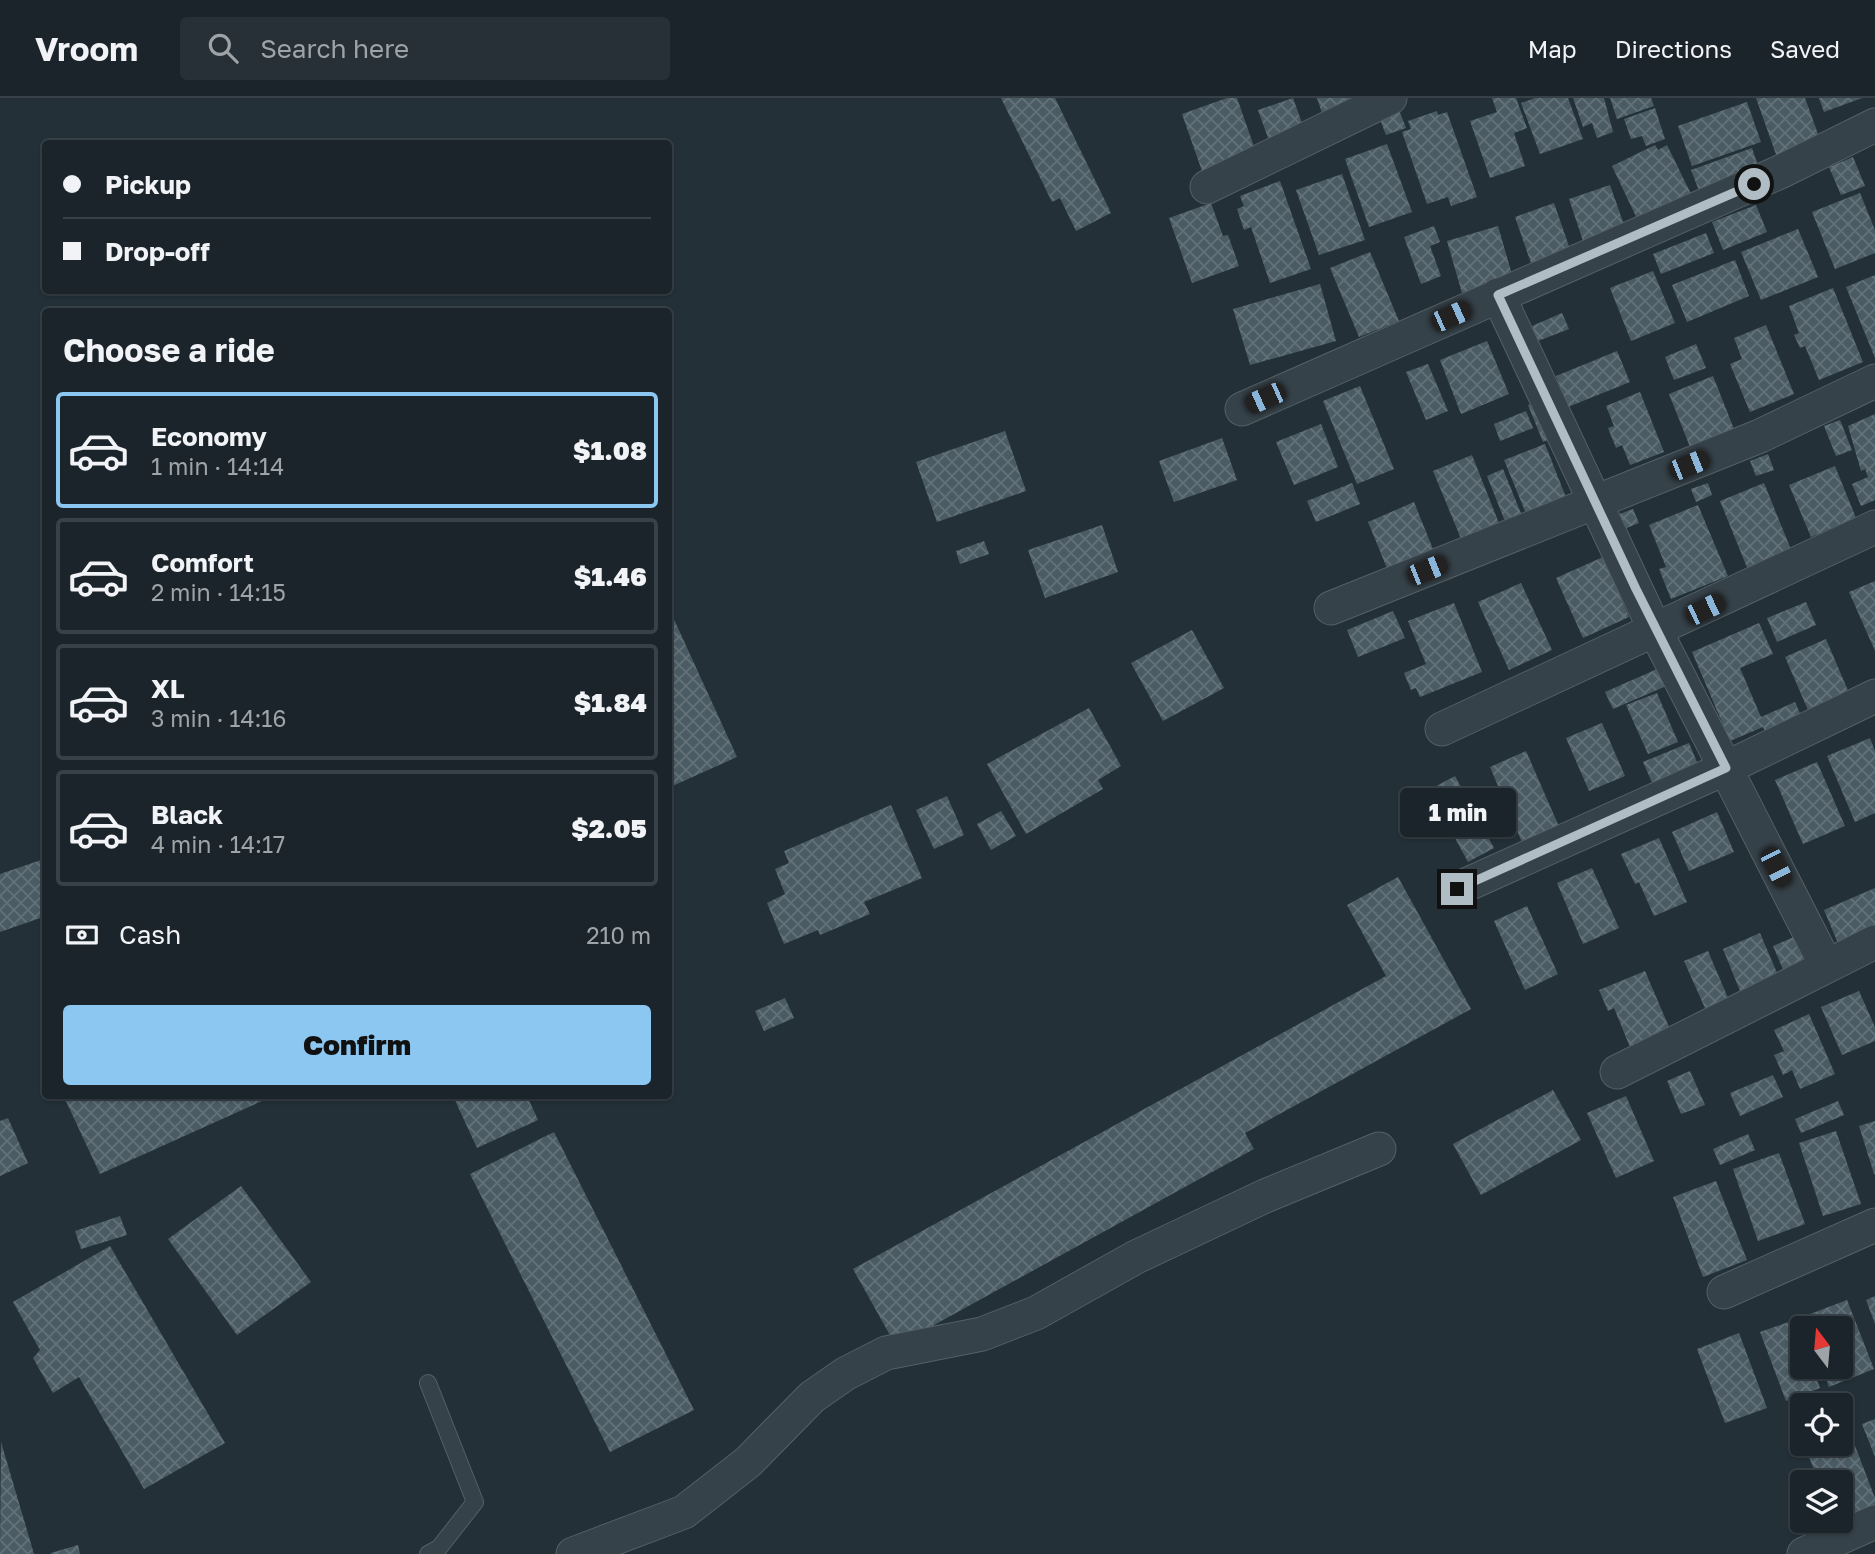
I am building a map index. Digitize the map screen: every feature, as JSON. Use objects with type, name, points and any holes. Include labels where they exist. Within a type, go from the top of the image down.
[{"type":"street","points":[[1207,187],[1390,98]]},
{"type":"street","points":[[1242,409],[1780,172],[1875,125]]},
{"type":"street","points":[[1498,295],[1657,632],[1826,965]]},
{"type":"street","points":[[1331,608],[1760,436],[1875,381]]},
{"type":"street","points":[[1441,729],[1657,632],[1875,527]]},
{"type":"street","points":[[1457,889],[1726,768],[1875,696]]},
{"type":"street","points":[[1617,1072],[1875,942]]},
{"type":"street","points":[[573,1554],[684,1512],[748,1462],[812,1397],[845,1374],[886,1353],[982,1334],[1036,1313],[1136,1257],[1265,1196],[1379,1149]]},
{"type":"street","points":[[1724,1292],[1875,1225]]},
{"type":"street","points":[[1804,1554],[1875,1522]]},
{"type":"lane","points":[[428,1384],[475,1502],[439,1548],[428,1554]]},
{"type":"building","points":[[1001,98],[1055,98],[1111,213],[1076,231],[1060,198],[1052,202]]},
{"type":"building","points":[[1227,98],[1237,98],[1257,155],[1203,174],[1182,114]]},
{"type":"building","points":[[1293,98],[1307,137],[1272,149],[1258,110]]},
{"type":"building","points":[[1317,98],[1366,98],[1323,116]]},
{"type":"building","points":[[1492,98],[1516,98],[1527,128],[1514,133],[1525,166],[1490,178],[1470,121],[1497,112]]},
{"type":"building","points":[[1535,98],[1568,98],[1583,139],[1540,154],[1521,103]]},
{"type":"building","points":[[1573,98],[1604,98],[1613,132],[1597,138],[1592,123],[1583,127]]},
{"type":"building","points":[[1610,98],[1651,98],[1654,106],[1617,119]]},
{"type":"building","points":[[1756,98],[1805,98],[1822,145],[1778,160]]},
{"type":"building","points":[[1819,98],[1862,98],[1824,112]]},
{"type":"building","points":[[1747,102],[1761,142],[1692,166],[1678,126]]},
{"type":"building","points":[[1655,108],[1665,139],[1646,146],[1642,136],[1631,139],[1624,119]]},
{"type":"building","points":[[1399,110],[1406,128],[1386,135],[1379,117]]},
{"type":"building","points":[[1437,111],[1438,115],[1447,112],[1477,197],[1451,206],[1448,197],[1427,204],[1402,132],[1411,129],[1408,121]]},
{"type":"building","points":[[1387,144],[1412,212],[1369,227],[1345,159]]},
{"type":"building","points":[[1655,145],[1658,150],[1667,145],[1694,200],[1640,225],[1612,166]]},
{"type":"building","points":[[1752,148],[1761,175],[1701,196],[1691,170]]},
{"type":"building","points":[[1853,157],[1865,186],[1841,195],[1829,167]]},
{"type":"building","points":[[1342,174],[1365,240],[1319,255],[1296,190]]},
{"type":"building","points":[[1280,181],[1311,269],[1270,283],[1251,227],[1244,230],[1237,209],[1244,206],[1240,196]]},
{"type":"building","points":[[1610,185],[1627,233],[1585,247],[1569,199]]},
{"type":"building","points":[[1860,193],[1875,230],[1875,253],[1835,269],[1812,212]]},
{"type":"building","points":[[1211,203],[1223,236],[1228,235],[1239,266],[1192,283],[1169,218]]},
{"type":"building","points":[[1554,203],[1572,255],[1533,269],[1515,217]]},
{"type":"building","points":[[1756,205],[1767,232],[1723,250],[1712,222]]},
{"type":"building","points":[[1434,226],[1440,242],[1430,246],[1441,276],[1421,284],[1404,237]]},
{"type":"building","points":[[1498,226],[1513,278],[1462,293],[1447,241]]},
{"type":"building","points":[[1798,229],[1818,277],[1761,300],[1741,252]]},
{"type":"building","points":[[1706,233],[1714,253],[1661,274],[1653,254]]},
{"type":"building","points":[[1370,252],[1399,321],[1359,337],[1330,268]]},
{"type":"building","points":[[1735,260],[1749,296],[1687,322],[1672,285]]},
{"type":"building","points":[[1653,271],[1675,323],[1631,341],[1610,288]]},
{"type":"building","points":[[1875,275],[1875,358],[1846,287]]},
{"type":"building","points":[[1320,284],[1336,341],[1250,365],[1233,309]]},
{"type":"building","points":[[1833,288],[1863,362],[1819,380],[1805,346],[1800,348],[1794,335],[1799,333],[1789,306]]},
{"type":"building","points":[[1562,313],[1569,329],[1538,341],[1532,326]]},
{"type":"building","points":[[1766,325],[1794,394],[1750,412],[1730,364],[1742,359],[1734,338]]},
{"type":"building","points":[[1487,341],[1509,394],[1461,414],[1440,360]]},
{"type":"building","points":[[1696,344],[1706,368],[1674,380],[1665,357]]},
{"type":"building","points":[[1617,351],[1630,382],[1568,407],[1556,376]]},
{"type":"building","points":[[1428,364],[1448,411],[1426,420],[1406,372]]},
{"type":"building","points":[[1713,376],[1738,439],[1694,457],[1669,394]]},
{"type":"building","points":[[1360,386],[1394,469],[1357,484],[1323,401]]},
{"type":"building","points":[[1640,392],[1664,452],[1630,465],[1622,445],[1616,448],[1608,428],[1614,426],[1606,406]]},
{"type":"building","points":[[1540,401],[1555,437],[1543,442],[1528,405]]},
{"type":"building","points":[[1526,411],[1533,428],[1500,441],[1494,424]]},
{"type":"building","points":[[1875,414],[1875,500],[1861,506],[1852,484],[1868,477],[1865,469],[1861,471],[1848,426]]},
{"type":"building","points":[[1840,420],[1852,450],[1836,456],[1824,426]]},
{"type":"building","points":[[1321,424],[1338,467],[1294,485],[1276,442]]},
{"type":"building","points":[[1005,431],[1026,491],[937,522],[916,462]]},
{"type":"building","points":[[1222,438],[1237,480],[1174,502],[1159,461]]},
{"type":"building","points":[[1545,444],[1567,500],[1527,516],[1504,460]]},
{"type":"building","points":[[1768,454],[1774,470],[1756,476],[1750,461]]},
{"type":"building","points":[[1472,455],[1502,531],[1464,546],[1433,471]]},
{"type":"building","points":[[1835,466],[1856,518],[1811,537],[1789,485]]},
{"type":"building","points":[[1503,469],[1527,528],[1510,534],[1487,476]]},
{"type":"building","points":[[1352,483],[1360,504],[1316,522],[1307,501]]},
{"type":"building","points":[[1708,483],[1712,495],[1696,502],[1691,489]]},
{"type":"building","points":[[1764,483],[1792,552],[1748,570],[1720,501]]},
{"type":"building","points":[[1414,502],[1437,559],[1391,578],[1368,522]]},
{"type":"building","points":[[1698,505],[1728,576],[1671,599],[1659,569],[1666,567],[1649,525]]},
{"type":"building","points":[[1633,509],[1639,523],[1624,529],[1617,515]]},
{"type":"building","points":[[1102,525],[1118,572],[1045,598],[1028,550]]},
{"type":"building","points":[[984,541],[989,554],[960,564],[956,551]]},
{"type":"building","points":[[1603,557],[1629,617],[1583,638],[1556,578]]},
{"type":"building","points":[[1875,581],[1875,651],[1849,592]]},
{"type":"building","points":[[1521,583],[1552,650],[1509,670],[1478,602]]},
{"type":"building","points":[[1806,602],[1816,625],[1777,642],[1767,618]]},
{"type":"building","points":[[1454,603],[1482,672],[1420,697],[1416,688],[1411,690],[1404,673],[1426,664],[1408,621]]},
{"type":"building","points":[[1393,611],[1405,638],[1358,657],[1347,630]]},
{"type":"building","points":[[672,615],[737,757],[672,786]]},
{"type":"building","points":[[1759,623],[1773,654],[1740,668],[1761,717],[1795,702],[1806,727],[1770,742],[1763,727],[1730,741],[1692,652]]},
{"type":"building","points":[[1192,630],[1224,688],[1163,721],[1131,663]]},
{"type":"building","points":[[1826,639],[1849,693],[1808,710],[1785,657]]},
{"type":"building","points":[[1664,666],[1671,684],[1613,709],[1605,692]]},
{"type":"building","points":[[1657,693],[1678,742],[1648,754],[1626,705]]},
{"type":"building","points":[[1089,708],[1121,766],[1098,780],[1103,789],[1026,834],[987,764]]},
{"type":"building","points":[[1602,723],[1625,776],[1589,791],[1566,738]]},
{"type":"building","points":[[1870,738],[1875,751],[1875,813],[1855,822],[1827,756]]},
{"type":"building","points":[[1689,743],[1702,774],[1657,794],[1643,762]]},
{"type":"building","points":[[1526,751],[1564,838],[1527,854],[1490,767]]},
{"type":"building","points":[[1817,762],[1845,826],[1803,844],[1775,780]]},
{"type":"building","points":[[1455,776],[1494,848],[1468,862],[1429,790]]},
{"type":"building","points":[[947,796],[964,835],[934,849],[916,810]]},
{"type":"building","points":[[891,805],[922,878],[864,902],[870,914],[820,935],[818,930],[784,944],[767,903],[785,894],[775,869],[789,863],[784,851]]},
{"type":"building","points":[[1001,811],[1016,836],[991,850],[977,824]]},
{"type":"building","points":[[1717,812],[1734,852],[1689,871],[1672,832]]},
{"type":"building","points":[[1659,838],[1687,902],[1654,916],[1639,882],[1635,884],[1621,854]]},
{"type":"building","points":[[42,860],[42,917],[0,932],[0,874]]},
{"type":"building","points":[[1592,868],[1619,928],[1583,944],[1557,883]]},
{"type":"building","points":[[1398,877],[1471,1009],[1245,1133],[1254,1149],[896,1346],[853,1269],[1386,976],[1347,905]]},
{"type":"building","points":[[1875,888],[1875,933],[1840,948],[1824,910]]},
{"type":"building","points":[[1527,906],[1558,974],[1525,990],[1494,921]]},
{"type":"building","points":[[1760,933],[1780,980],[1742,996],[1723,949]]},
{"type":"building","points":[[1801,934],[1813,962],[1785,974],[1773,946]]},
{"type":"building","points":[[1708,951],[1731,1005],[1708,1015],[1684,961]]},
{"type":"building","points":[[1645,971],[1672,1034],[1632,1052],[1614,1008],[1608,1011],[1599,990]]},
{"type":"building","points":[[1859,991],[1875,1027],[1875,1041],[1842,1055],[1821,1007]]},
{"type":"building","points":[[785,998],[794,1018],[764,1031],[755,1011]]},
{"type":"building","points":[[1809,1014],[1835,1074],[1800,1089],[1792,1070],[1783,1075],[1774,1055],[1784,1051],[1774,1030]]},
{"type":"building","points":[[1690,1071],[1705,1105],[1681,1114],[1667,1081]]},
{"type":"building","points":[[1773,1075],[1783,1097],[1740,1116],[1730,1093]]},
{"type":"building","points":[[1553,1090],[1581,1140],[1481,1195],[1453,1144]]},
{"type":"building","points":[[1626,1096],[1654,1161],[1616,1178],[1587,1113]]},
{"type":"building","points":[[65,1099],[266,1099],[100,1174]]},
{"type":"building","points":[[454,1099],[528,1099],[538,1120],[477,1148]]},
{"type":"building","points":[[1838,1101],[1844,1115],[1801,1133],[1795,1119]]},
{"type":"building","points":[[8,1118],[28,1163],[0,1176],[0,1121]]},
{"type":"building","points":[[1875,1121],[1875,1174],[1874,1174],[1859,1126]]},
{"type":"building","points":[[1836,1131],[1861,1204],[1823,1216],[1799,1143]]},
{"type":"building","points":[[554,1132],[694,1410],[610,1452],[470,1174]]},
{"type":"building","points":[[1748,1134],[1755,1150],[1720,1165],[1713,1149]]},
{"type":"building","points":[[1779,1153],[1805,1224],[1758,1241],[1733,1169]]},
{"type":"building","points":[[1716,1181],[1747,1260],[1703,1277],[1673,1197]]},
{"type":"building","points":[[241,1186],[311,1282],[237,1335],[168,1239]]},
{"type":"building","points":[[120,1216],[127,1235],[81,1249],[75,1231]]},
{"type":"building","points":[[110,1246],[225,1443],[144,1489],[79,1377],[53,1393],[33,1358],[40,1350],[13,1302]]},
{"type":"building","points":[[1875,1296],[1875,1324],[1866,1300]]},
{"type":"building","points":[[1847,1300],[1874,1369],[1853,1377],[1853,1316],[1805,1316]]},
{"type":"building","points":[[1790,1321],[1790,1379],[1817,1379],[1820,1388],[1807,1393],[1790,1393],[1790,1399],[1786,1401],[1760,1332]]},
{"type":"building","points":[[1739,1333],[1767,1408],[1725,1423],[1697,1349]]},
{"type":"building","points":[[1826,1379],[1849,1379],[1829,1387]]},
{"type":"building","points":[[1875,1419],[1875,1457],[1862,1424]]},
{"type":"building","points":[[1853,1440],[1875,1498],[1875,1515],[1853,1523],[1853,1470],[1814,1470],[1809,1456],[1853,1456]]},
{"type":"building","points":[[1,1442],[34,1554],[0,1554]]},
{"type":"building","points":[[78,1545],[80,1554],[51,1554],[51,1553]]},
{"type":"route","points":[[1457,889],[1726,768],[1636,589],[1498,295],[1754,184]]}]
